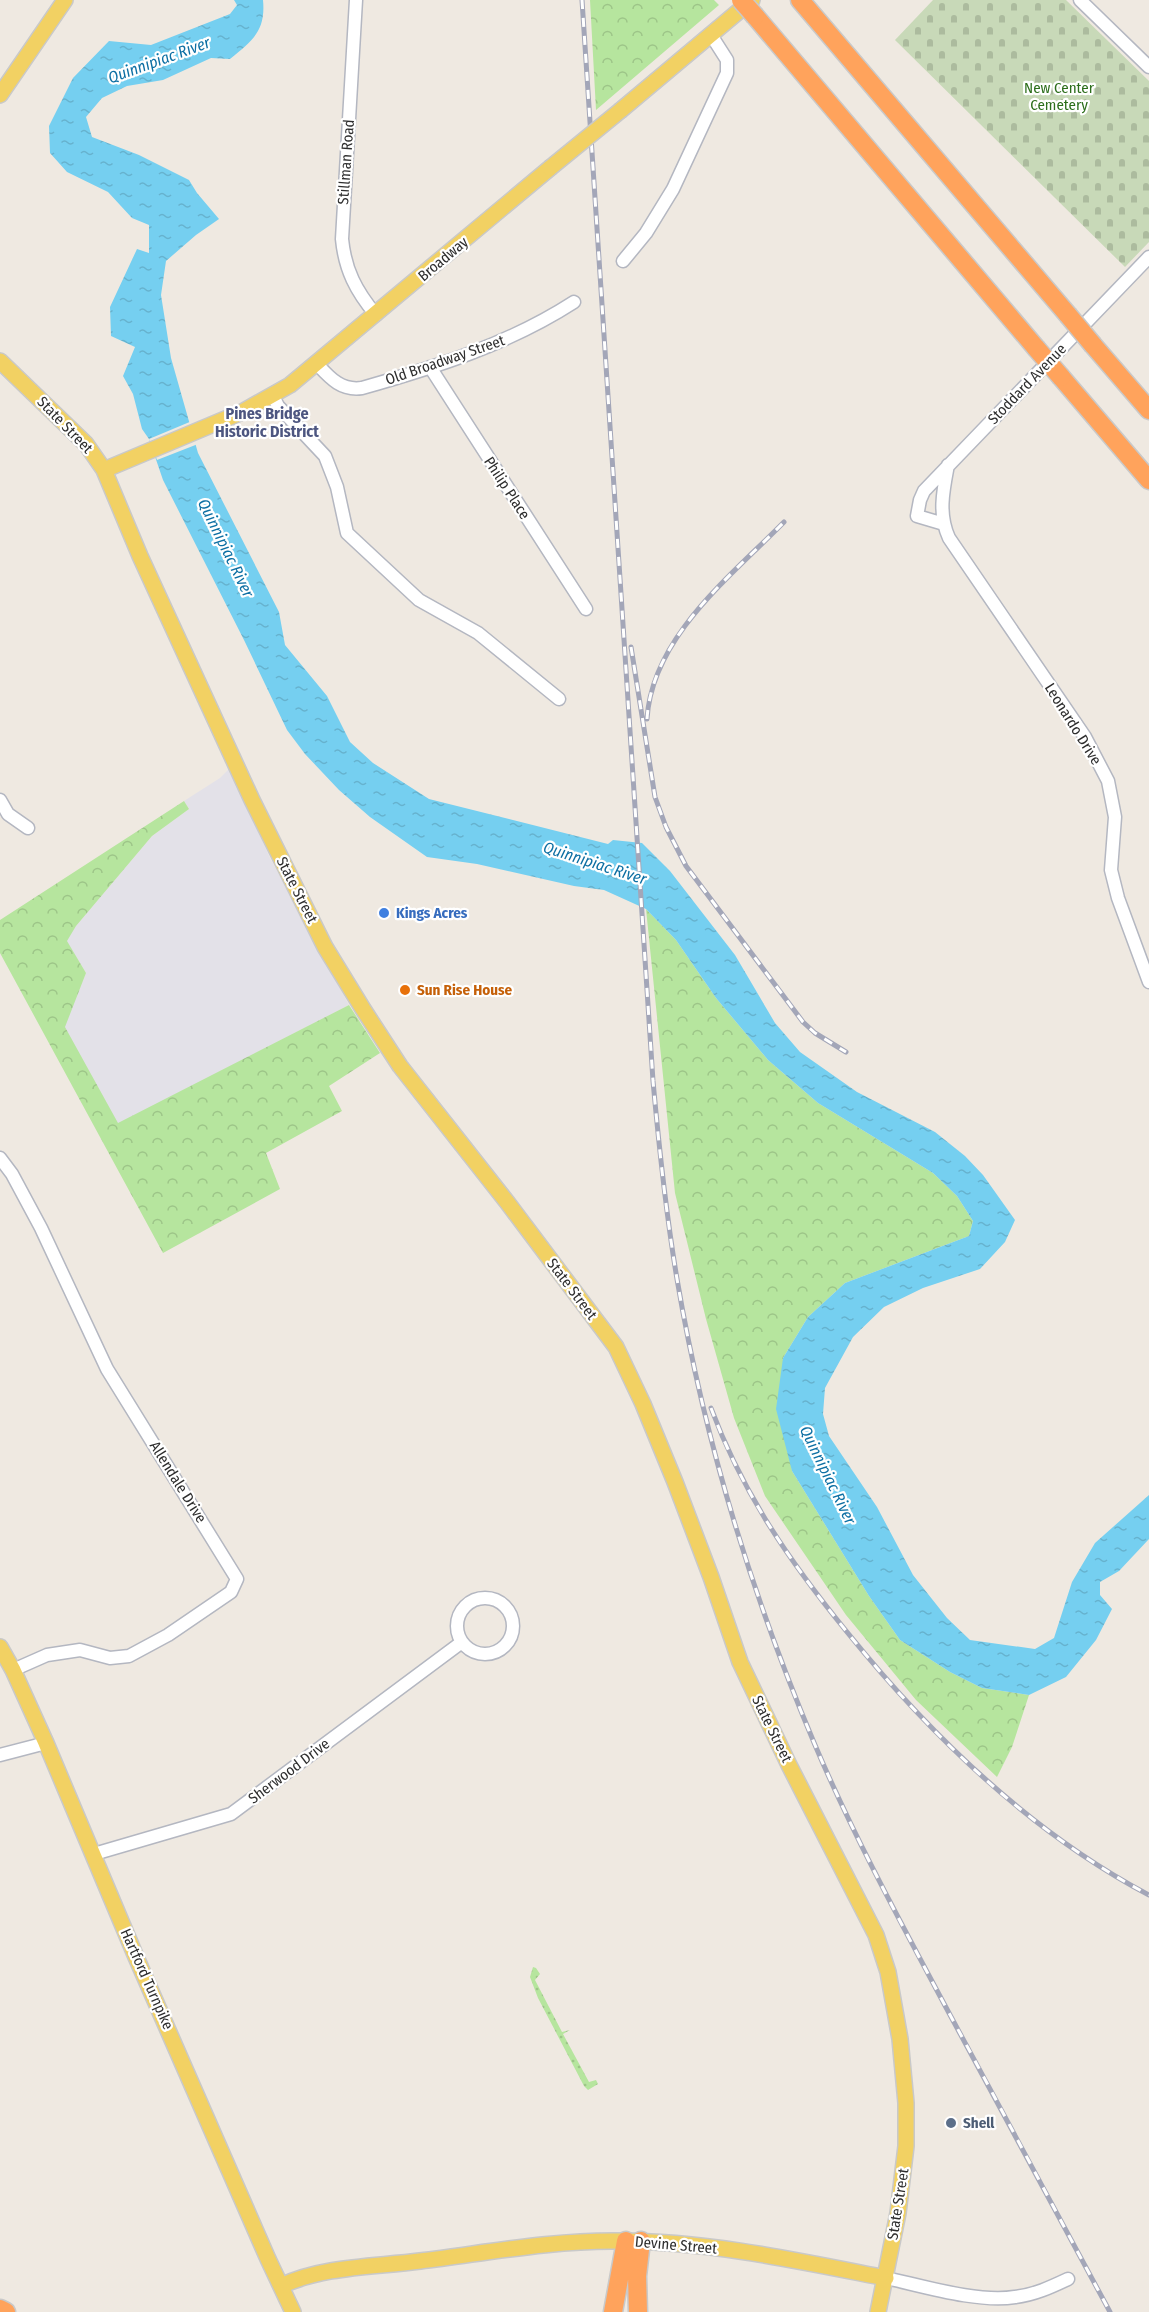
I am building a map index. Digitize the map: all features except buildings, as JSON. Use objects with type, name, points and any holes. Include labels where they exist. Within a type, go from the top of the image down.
[{"type":"highway","points":[[741,0],[753,8],[1149,480]]},
{"type":"highway","points":[[800,0],[1149,410]]},
{"type":"highway","points":[[613,2312],[634,2241]]},
{"type":"highway","points":[[634,2241],[638,2312]]},
{"type":"highway","points":[[0,2309],[6,2312]]},
{"type":"main road","points":[[0,95],[65,0]]},
{"type":"main road","name":"Broadway","points":[[104,470],[273,396],[317,364],[711,35],[753,8]]},
{"type":"main road","name":"State Street","points":[[0,361],[86,444],[104,470],[140,556],[250,794],[325,946],[399,1066],[507,1202],[616,1347],[675,1482],[740,1662],[789,1765],[876,1935],[888,1972],[897,2016],[907,2121],[902,2188],[878,2312]]},
{"type":"main road","name":"Hartford Turnpike","points":[[0,1647],[46,1743],[136,1957],[293,2312]]},
{"type":"main road","name":"Devine Street","points":[[281,2286],[304,2276],[341,2271],[553,2245],[634,2241],[711,2248],[886,2278]]},
{"type":"street","name":"Stillman Road","points":[[356,0],[342,239],[344,258],[352,281],[376,315]]},
{"type":"street","points":[[1088,2],[1149,67]]},
{"type":"street","points":[[623,261],[646,233],[669,196],[727,73],[727,60],[711,35]]},
{"type":"street","name":"Stoddard Avenue","points":[[944,524],[917,516],[924,491],[1149,257]]},
{"type":"street","name":"Old Broadway Street","points":[[317,364],[339,385],[349,389],[362,388],[430,367],[510,338],[574,302]]},
{"type":"street","name":"Philip Place","points":[[430,367],[586,609]]},
{"type":"street","points":[[273,396],[278,406],[325,456],[337,487],[347,532],[419,600],[478,633],[559,699]]},
{"type":"street","name":"Leonardo Drive","points":[[948,465],[941,502],[944,524],[952,543],[1085,737],[1108,782],[1114,817],[1111,870],[1118,898],[1149,982]]},
{"type":"street","points":[[0,800],[8,814],[28,828]]},
{"type":"street","name":"Allendale Drive","points":[[0,1158],[12,1174],[41,1228],[107,1369],[237,1578],[231,1592],[161,1640],[129,1656],[110,1658],[80,1650],[47,1655],[13,1670]]},
{"type":"street","points":[[485,1598],[502,1603],[508,1609],[513,1628],[511,1638],[505,1646],[488,1654],[469,1649],[462,1642],[457,1626],[462,1609],[469,1603],[485,1598]]},
{"type":"street","name":"Sherwood Drive","points":[[94,1854],[231,1814],[462,1642]]},
{"type":"street","points":[[0,1755],[46,1743]]},
{"type":"street","name":"Devine Street","points":[[886,2278],[966,2294],[1002,2298],[1032,2294],[1068,2279]]},
{"type":"shaded area","points":[[229,769],[271,860],[349,1005],[118,1124],[64,1027],[86,973],[66,941],[152,836],[189,809],[184,801],[220,778]]},
{"type":"green space","points":[[590,0],[714,0],[719,5],[596,110]]},
{"type":"green space","name":"New Center Cemetery","points":[[933,0],[1066,0],[1149,81],[1149,242],[1125,267],[895,40]]},
{"type":"green space","points":[[184,801],[189,809],[152,836],[76,926],[67,941],[86,973],[65,1027],[118,1123],[349,1005],[380,1053],[329,1086],[342,1111],[266,1153],[280,1189],[163,1253],[0,953],[0,920]]},
{"type":"green space","points":[[646,909],[676,940],[716,998],[768,1060],[818,1103],[933,1173],[957,1196],[973,1221],[969,1236],[845,1283],[808,1317],[783,1358],[792,1471],[869,1596],[900,1640],[950,1672],[982,1688],[1029,1695],[1012,1747],[997,1777],[916,1700],[846,1615],[765,1496],[734,1418],[706,1319],[675,1193]]},
{"type":"green space","points":[[533,1967],[540,1974],[535,1980],[562,2032],[570,2030],[563,2034],[589,2082],[596,2080],[598,2084],[588,2090],[538,1998],[530,1977]]},
{"type":"water","name":"Quinnipiac River","points":[[234,0],[263,0],[263,11],[260,28],[256,34],[230,59],[211,58],[163,80],[127,86],[102,98],[86,117],[92,137],[139,155],[189,180],[219,219],[166,261],[161,295],[171,358],[198,453],[279,612],[285,645],[327,696],[350,742],[373,763],[429,799],[608,844],[613,840],[642,843],[670,871],[735,955],[775,1023],[800,1052],[857,1092],[935,1132],[965,1156],[983,1175],[1015,1220],[1005,1242],[980,1269],[923,1288],[884,1307],[853,1337],[825,1388],[823,1414],[829,1436],[877,1507],[913,1575],[947,1618],[970,1640],[1035,1649],[1054,1638],[1072,1582],[1095,1543],[1149,1495],[1149,1539],[1119,1571],[1100,1582],[1100,1595],[1112,1609],[1096,1640],[1066,1677],[1029,1695],[982,1688],[950,1672],[900,1640],[869,1596],[792,1471],[776,1409],[783,1358],[808,1317],[845,1283],[969,1236],[973,1221],[957,1196],[933,1173],[818,1103],[768,1060],[716,998],[676,940],[646,909],[604,890],[574,886],[477,864],[427,857],[370,817],[339,790],[305,754],[287,730],[163,480],[149,439],[142,429],[133,394],[123,376],[135,347],[111,336],[110,307],[137,249],[149,253],[149,225],[132,218],[108,192],[67,172],[50,153],[49,126],[73,78],[109,41],[151,45],[230,14],[237,5]]},
{"type":"pier","points":[[192,421],[198,444],[157,460],[149,439]]},
{"type":"railway","points":[[582,0],[653,1081],[673,1255],[701,1398],[732,1516],[751,1574],[792,1689],[830,1779],[896,1914],[1110,2312]]},
{"type":"railway","points":[[647,719],[652,689],[663,661],[679,635],[697,610],[719,586],[784,522]]},
{"type":"railway","points":[[631,647],[655,797],[666,827],[686,866],[803,1022],[815,1033],[846,1052]]},
{"type":"railway","points":[[711,1408],[753,1498],[787,1553],[879,1671],[948,1744],[1023,1812],[1105,1870],[1149,1895]]},
{"type":"place","name":"Kings Acres","points":[[384,913]]},
{"type":"place","name":"Sun Rise House","points":[[405,990]]},
{"type":"place","name":"Shell","points":[[951,2123]]},
{"type":"district","name":"Pines Bridge Historic District","points":[[267,422]]}]
